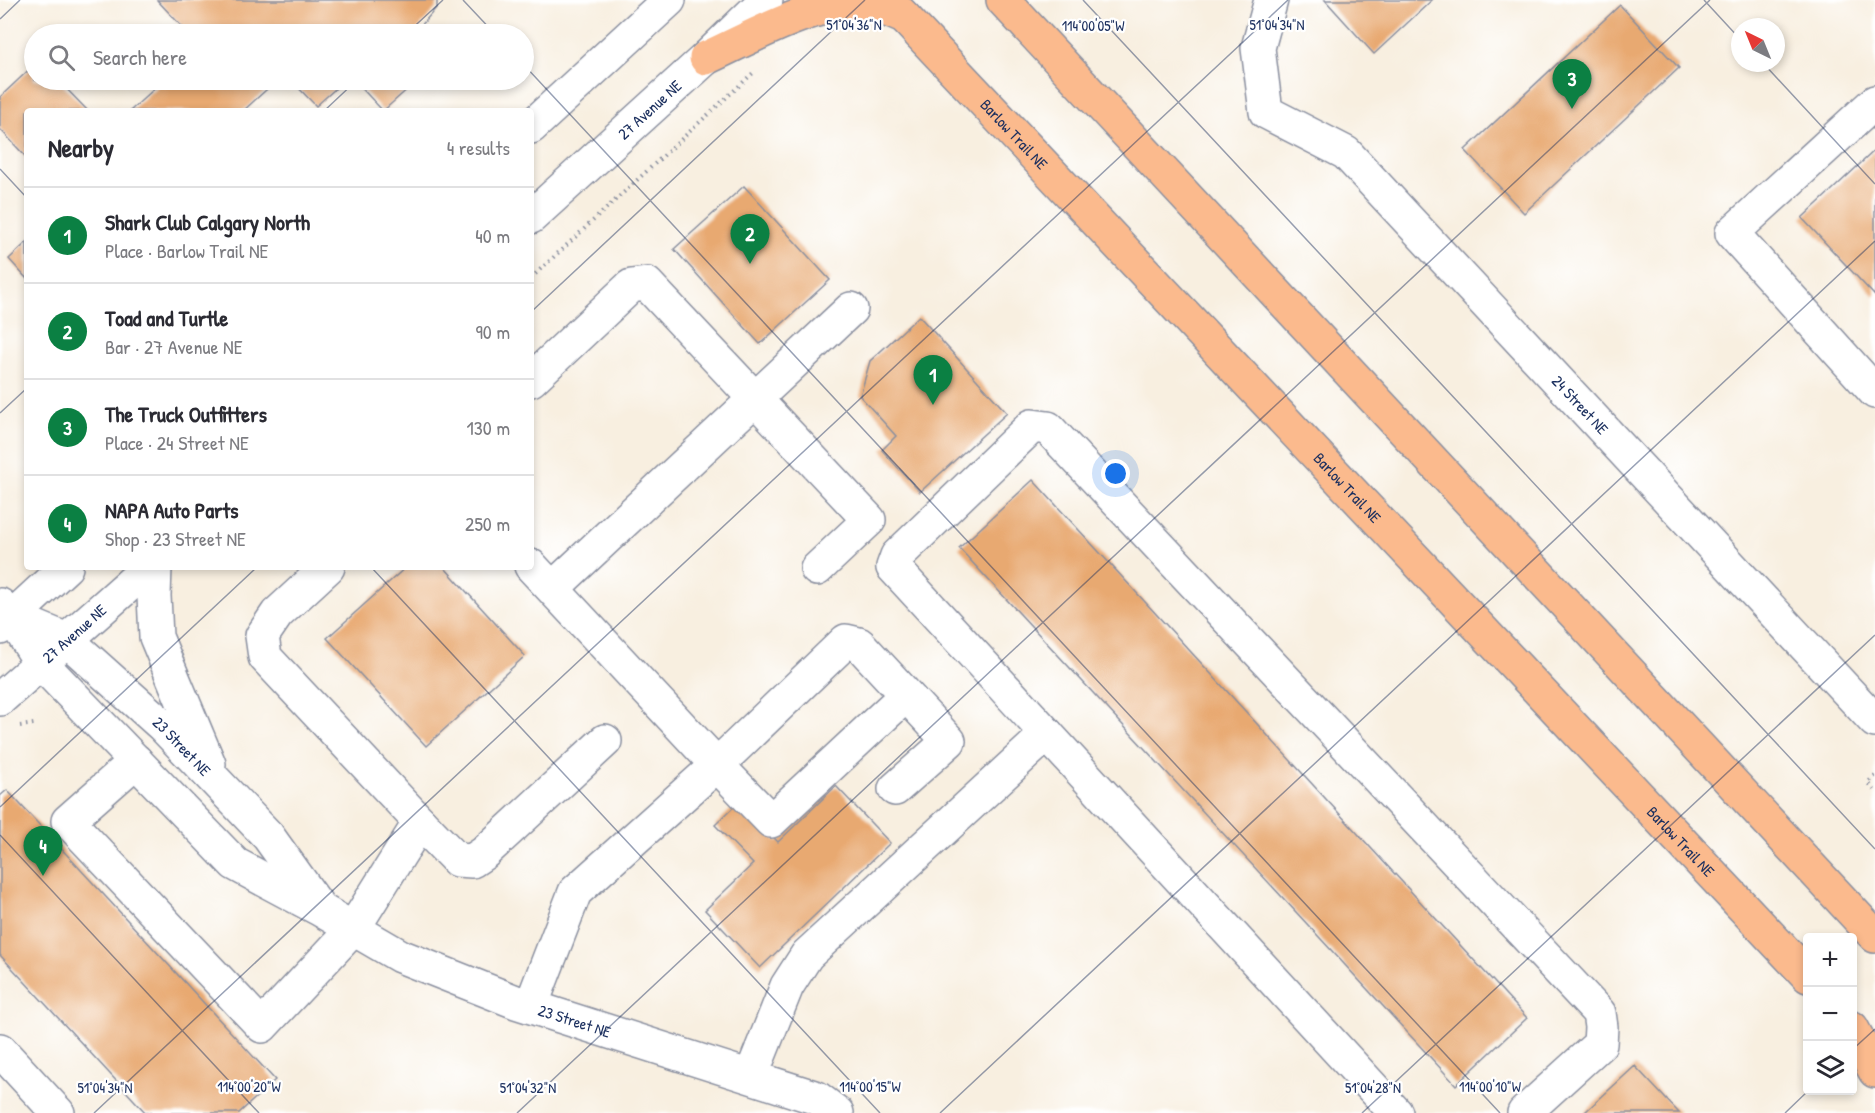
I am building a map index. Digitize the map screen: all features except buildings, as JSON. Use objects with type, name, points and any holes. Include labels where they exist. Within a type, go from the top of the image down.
[{"type":"main road","points":[[1003,0],[1875,936]]},
{"type":"main road","points":[[1031,0],[1078,80]]},
{"type":"main road","points":[[706,58],[802,15],[830,6],[862,3],[896,8]]},
{"type":"main road","name":"Barlow Trail NE","points":[[896,8],[1803,971]]},
{"type":"main road","points":[[1857,1031],[1875,1048]]},
{"type":"main road","points":[[1857,1036],[1875,1071]]},
{"type":"street","points":[[534,124],[669,0]]},
{"type":"street","name":"27 Avenue NE","points":[[534,215],[766,0]]},
{"type":"street","name":"24 Street NE","points":[[1271,0],[1257,48],[1266,112],[1346,153],[1875,721]]},
{"type":"street","points":[[1875,102],[1732,232],[1875,392]]},
{"type":"street","points":[[534,377],[630,286],[647,284],[869,520],[817,569]]},
{"type":"street","points":[[851,309],[756,399],[542,577],[771,821],[906,695]]},
{"type":"street","points":[[1396,1113],[893,567],[897,556],[1032,426],[1048,428],[1599,1013],[1600,1044],[1524,1113]]},
{"type":"street","points":[[4,617],[62,570]]},
{"type":"street","name":"27 Avenue NE","points":[[0,699],[146,570]]},
{"type":"street","points":[[155,570],[156,637],[219,784]]},
{"type":"street","points":[[325,570],[277,614],[262,636],[265,657],[457,860],[472,861],[484,853],[605,741]]},
{"type":"street","name":"23 Street NE","points":[[4,617],[67,640],[163,726],[268,836],[321,910]]},
{"type":"street","name":"23 Street NE","points":[[4,617],[41,663],[235,864],[321,910],[400,957],[531,1006],[817,1098],[837,1113]]},
{"type":"street","points":[[531,1006],[575,892],[717,765],[846,641],[859,644],[949,741],[895,789]]},
{"type":"street","points":[[751,1076],[787,986],[807,955],[1047,734]]},
{"type":"street","points":[[136,761],[68,821],[262,1026],[353,929],[420,822]]},
{"type":"street","points":[[0,1050],[58,1113]]},
{"type":"path","points":[[534,275],[753,73]]},
{"type":"path","points":[[19,726],[34,724]]},
{"type":"path","points":[[1875,776],[1868,782],[1875,791]]},
{"type":"place","name":"The Truck Outfitters","points":[[1572,109]]},
{"type":"place","name":"Toad and Turtle","points":[[750,264]]},
{"type":"place","name":"Shark Club Calgary North","points":[[933,405]]},
{"type":"place","name":"NAPA Auto Parts","points":[[43,876]]}]
